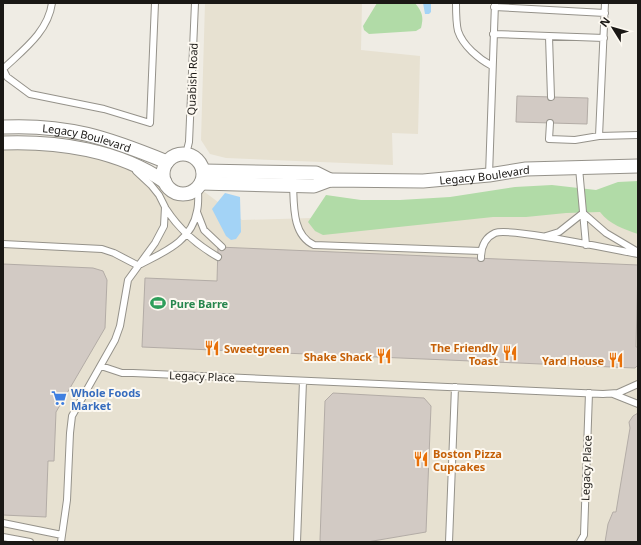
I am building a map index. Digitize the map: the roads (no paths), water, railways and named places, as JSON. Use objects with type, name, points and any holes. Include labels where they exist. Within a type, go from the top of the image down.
[{"type":"street","name":"Legacy Boulevard","points":[[3,127],[46,126],[67,129],[104,138],[167,162]]},
{"type":"street","name":"Legacy Boulevard","points":[[3,143],[45,143],[80,148],[143,168],[165,182]]},
{"type":"street","points":[[186,154],[197,160],[201,180],[189,193],[180,194],[170,189],[165,182],[163,172],[167,162],[175,156],[186,154]]},
{"type":"street","name":"Legacy Boulevard","points":[[201,180],[293,179],[316,173],[330,180],[423,181],[489,175],[526,169],[638,166]]},
{"type":"lane","points":[[52,3],[50,16],[45,26],[3,69],[7,77],[30,94],[104,109],[150,123],[155,3]]},
{"type":"lane","name":"Quabish Road","points":[[186,154],[189,142],[195,3]]},
{"type":"lane","points":[[456,3],[458,31],[469,48],[481,60],[492,66]]},
{"type":"lane","points":[[599,136],[605,3]]},
{"type":"lane","points":[[489,175],[495,5],[605,13]]},
{"type":"lane","points":[[494,34],[604,38]]},
{"type":"lane","points":[[549,37],[551,97]]},
{"type":"lane","points":[[550,123],[549,139],[575,140],[599,136],[638,135]]},
{"type":"lane","points":[[114,158],[142,175],[159,195],[165,208],[177,225],[218,257]]},
{"type":"lane","points":[[579,168],[586,245]]},
{"type":"lane","points":[[293,179],[294,209],[298,230],[304,238],[314,245],[481,251]]},
{"type":"lane","points":[[137,265],[170,248],[187,234],[197,212],[201,180]]},
{"type":"lane","points":[[3,523],[62,539],[67,500],[71,422],[77,405],[115,340],[120,326],[128,280],[137,265],[161,234],[166,218],[165,208]]},
{"type":"lane","points":[[197,212],[204,230],[222,247]]},
{"type":"lane","points":[[539,236],[552,236],[583,214]]},
{"type":"lane","points":[[583,214],[606,233],[638,253]]},
{"type":"lane","points":[[481,258],[482,244],[495,233],[511,232],[638,253]]},
{"type":"lane","points":[[3,244],[102,249],[114,253],[137,265]]},
{"type":"lane","name":"Legacy Place","points":[[101,366],[122,373],[612,394],[627,390],[638,384]]},
{"type":"lane","points":[[297,542],[303,381]]},
{"type":"lane","points":[[449,542],[455,387]]},
{"type":"lane","name":"Legacy Place","points":[[580,542],[584,535],[589,393]]},
{"type":"lane","name":"Legacy Place","points":[[612,394],[638,404]]},
{"type":"lane","points":[[3,537],[30,542]]},
{"type":"water","points":[[423,3],[431,3],[431,12],[429,14],[425,14]]},
{"type":"water","points":[[225,193],[240,197],[241,232],[236,239],[231,240],[226,236],[212,209]]},
{"type":"place","name":"Pure Barre","points":[[158,303]]},
{"type":"place","name":"Sweetgreen","points":[[212,348]]},
{"type":"place","name":"The Friendly Toast","points":[[510,353]]},
{"type":"place","name":"Shake Shack","points":[[384,356]]},
{"type":"place","name":"Yard House","points":[[616,360]]},
{"type":"place","name":"Whole Foods Market","points":[[59,398]]},
{"type":"place","name":"Boston Pizza Cupcakes","points":[[421,459]]}]
